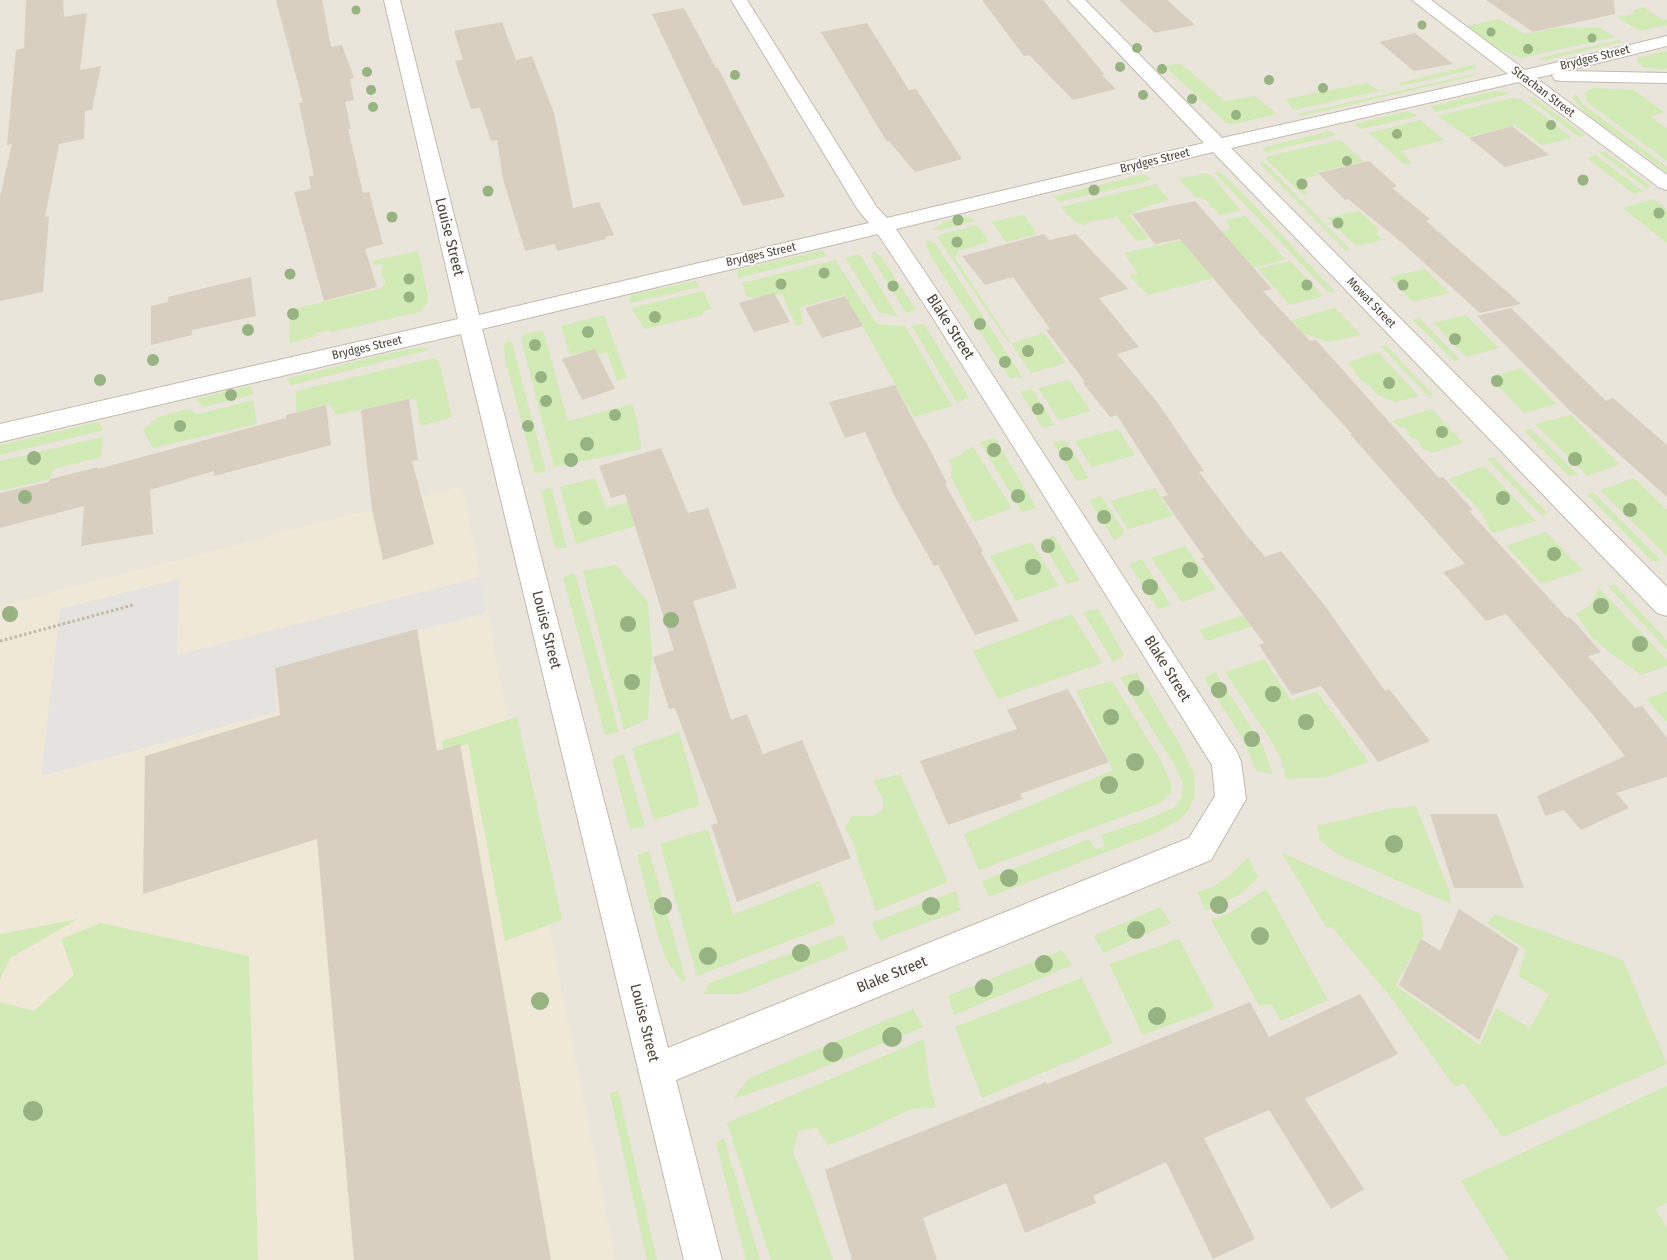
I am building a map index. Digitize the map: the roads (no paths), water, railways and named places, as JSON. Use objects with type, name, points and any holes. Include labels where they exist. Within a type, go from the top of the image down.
[{"type":"street","name":"Louise Street","points":[[392,0],[470,324],[703,1260]]},
{"type":"street","name":"Blake Street","points":[[656,1070],[1200,849],[1231,799],[1226,762],[941,313],[883,226],[868,210],[739,0]]},
{"type":"street","name":"Mowat Street","points":[[1076,0],[1667,605]]},
{"type":"street","name":"Strachan Street","points":[[1420,0],[1667,184]]},
{"type":"street","name":"Brydges Street","points":[[0,433],[470,324],[1218,145],[1667,41]]},
{"type":"street","name":"Brydges Street","points":[[1522,76],[1667,78]]}]
